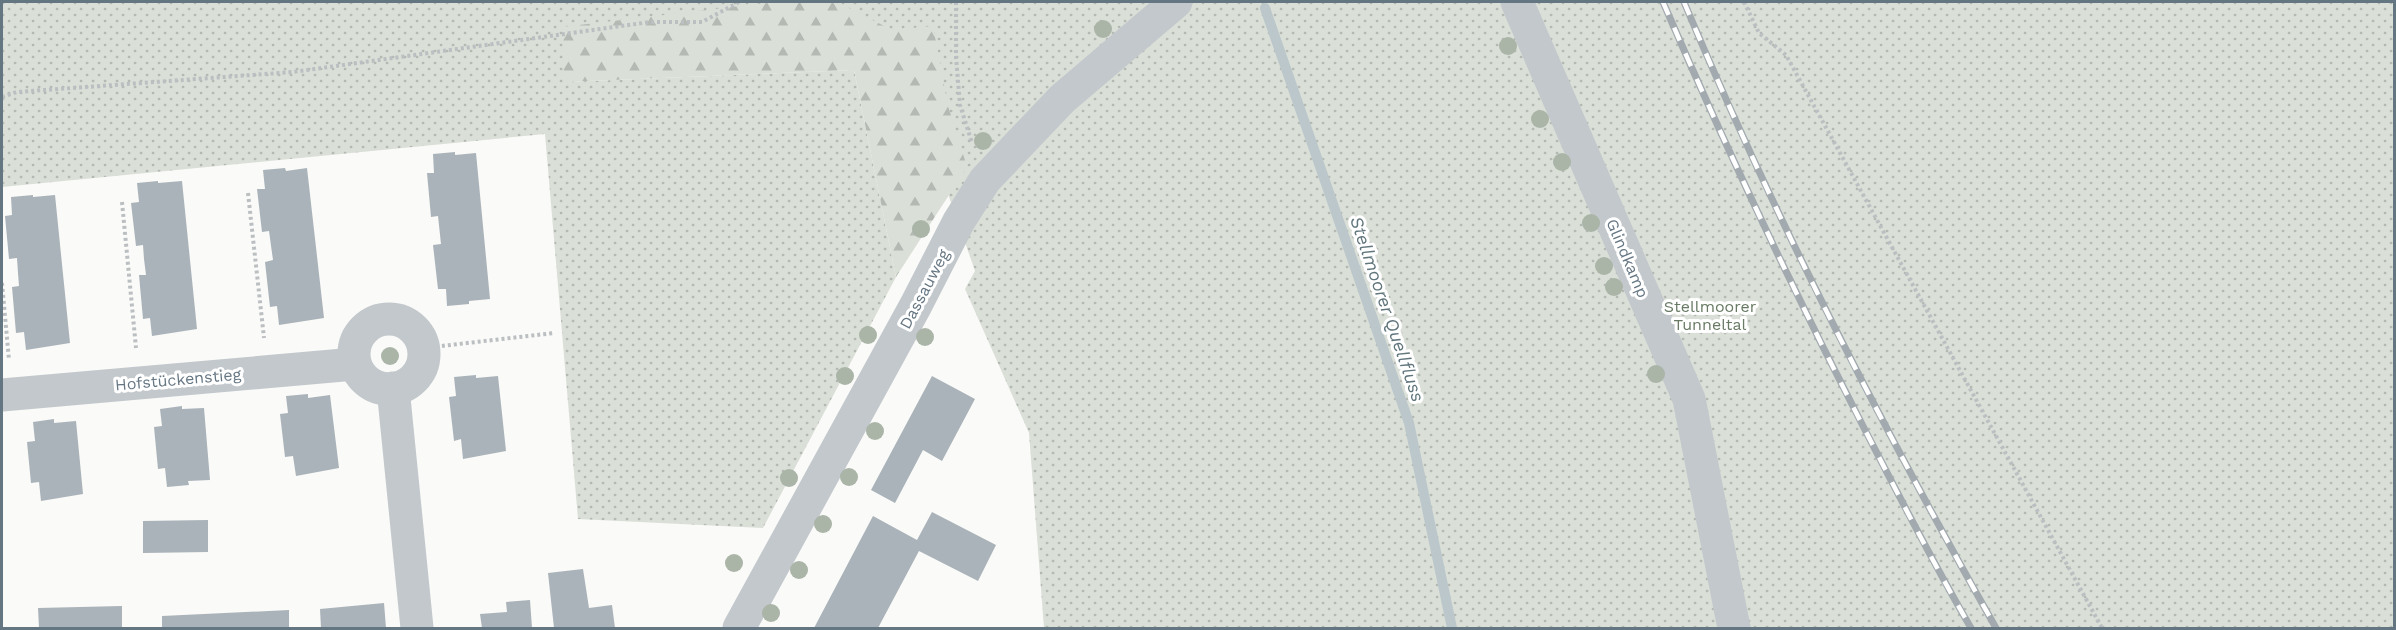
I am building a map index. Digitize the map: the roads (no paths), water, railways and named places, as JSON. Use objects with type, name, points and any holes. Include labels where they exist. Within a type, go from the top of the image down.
[{"type":"street","name":"Dassauweg","points":[[739,628],[916,306],[959,221],[985,180],[1062,99],[1176,2]]},
{"type":"street","name":"Glindkamp","points":[[1517,2],[1689,399],[1734,628]]},
{"type":"street","points":[[393,319],[406,323],[415,330],[424,348],[423,364],[419,371],[408,383],[393,388],[381,388],[370,383],[361,375],[355,364],[354,348],[360,333],[365,327],[379,320],[393,319]]},
{"type":"street","name":"Hofstückenstieg","points":[[7,394],[355,364]]},
{"type":"street","points":[[393,388],[417,628]]},
{"type":"waterway","name":"Stellmoorer Quellfluss","points":[[1265,8],[1409,423],[1452,628]]},
{"type":"railway","points":[[1663,2],[1735,163],[1811,323],[1903,504],[1971,628]]},
{"type":"railway","points":[[1684,2],[1755,162],[1831,320],[1911,475],[1996,628]]},
{"type":"park label","name":"Stellmoorer Tunneltal","points":[[1710,315]]}]
